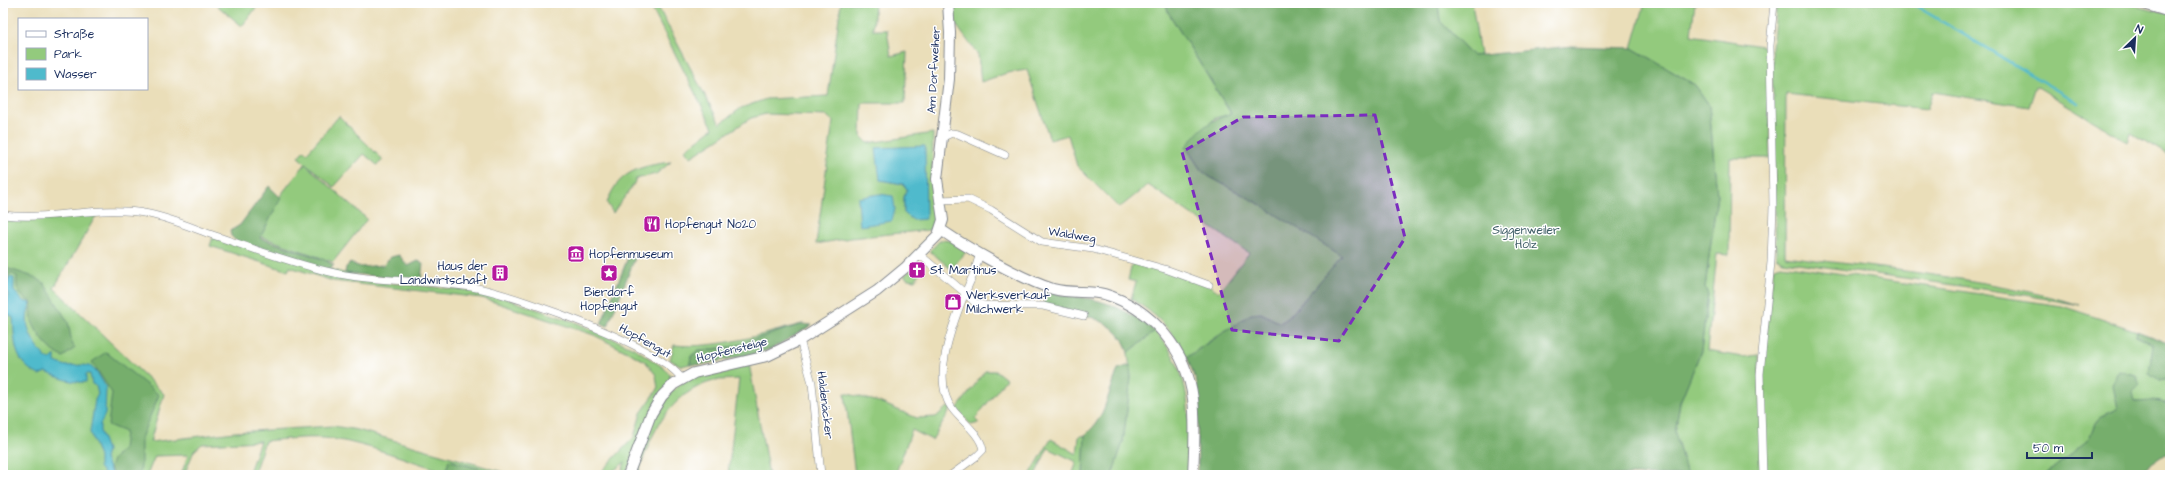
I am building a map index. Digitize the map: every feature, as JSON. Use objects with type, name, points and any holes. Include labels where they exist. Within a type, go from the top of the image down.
[{"type":"street","name":"Am Dorfweiher","points":[[941,230],[943,220],[939,200],[938,167],[950,58],[948,3]]},
{"type":"street","points":[[1763,475],[1760,374],[1772,255],[1773,206],[1770,46],[1774,3]]},
{"type":"street","points":[[2142,3],[2170,12]]},
{"type":"street","points":[[942,138],[952,133],[958,134],[1005,155]]},
{"type":"street","name":"Waldweg","points":[[939,200],[968,199],[991,210],[1042,242],[1093,249],[1168,270],[1209,285]]},
{"type":"street","name":"Hopfengut","points":[[3,215],[49,217],[109,211],[149,214],[262,252],[338,274],[374,280],[471,288],[496,293],[550,310],[624,340],[667,365],[682,379]]},
{"type":"street","points":[[941,230],[980,253],[1052,289],[1106,295],[1137,310],[1155,324],[1172,344],[1188,376],[1193,399],[1193,475]]},
{"type":"street","name":"Hopfensteige","points":[[628,475],[653,409],[668,389],[694,373],[767,356],[800,340],[877,291],[919,254],[941,230]]},
{"type":"street","points":[[951,475],[983,450],[981,444],[971,430],[952,409],[945,392],[944,371],[946,344],[965,292],[974,273],[980,253]]},
{"type":"street","points":[[919,254],[956,287],[965,292],[974,302],[984,305],[1043,306],[1084,316]]},
{"type":"street","name":"Haldenäcker","points":[[800,340],[812,383],[821,475]]},
{"type":"highlighted area","points":[[1375,115],[1405,238],[1339,341],[1232,330],[1182,152],[1243,117]]},
{"type":"green space","points":[[214,3],[260,3],[242,26]]},
{"type":"green space","points":[[649,3],[656,3],[720,124],[741,108],[766,99],[828,96],[841,3],[875,3],[873,30],[887,30],[891,56],[907,52],[905,103],[862,103],[861,136],[868,143],[933,133],[932,205],[939,229],[851,238],[816,244],[833,121],[827,116],[766,114],[751,118],[691,157],[685,150],[713,128]],"holes":[[[925,146],[904,213],[904,197],[907,189],[903,184],[880,180]]]},
{"type":"green space","points":[[952,3],[1166,3],[1168,12],[1231,114],[1215,118],[1186,147],[1201,170],[1210,177],[1256,202],[1343,256],[1288,318],[1280,323],[1261,313],[1224,331],[1187,357],[1170,331],[1148,310],[1131,299],[1136,282],[1128,280],[1133,260],[1209,285],[1219,292],[1249,253],[1148,185],[1119,208],[1077,166],[1068,135],[1050,140],[1027,70],[1007,73],[981,82],[978,55],[957,26],[953,26]]},
{"type":"green space","name":"Siggenweiler Holz","points":[[1166,3],[1438,3],[1440,21],[1473,56],[1572,46],[1632,48],[1695,85],[1709,105],[1717,195],[1705,288],[1708,294],[1701,351],[1680,402],[1675,433],[1687,475],[1198,475],[1197,383],[1187,357],[1251,314],[1261,313],[1280,323],[1288,318],[1342,256],[1256,202],[1210,177],[1201,170],[1186,147],[1196,134],[1206,126],[1231,113],[1168,12]]},
{"type":"green space","points":[[1438,3],[1472,3],[1480,55],[1473,56],[1440,21]]},
{"type":"green space","points":[[1645,3],[1695,3],[1691,35],[1768,47],[1770,158],[1730,158],[1729,255],[1717,254],[1707,351],[1742,357],[1759,355],[1761,475],[1687,475],[1675,433],[1680,402],[1701,351],[1708,294],[1705,288],[1717,195],[1709,105],[1695,85],[1632,48]]},
{"type":"green space","points":[[1777,3],[2128,3],[2170,14],[2170,156],[2131,133],[2128,142],[2036,86],[2029,107],[1933,92],[1927,109],[1786,94],[1785,256],[1933,275],[2007,287],[2080,305],[2025,295],[1783,261],[1776,257],[1772,47]]},
{"type":"green space","points":[[339,116],[383,160],[377,165],[364,154],[334,187],[298,157],[304,150],[307,153]]},
{"type":"green space","points":[[671,162],[656,174],[636,179],[613,213],[607,203],[617,184],[624,177],[640,168]]},
{"type":"green space","points":[[305,164],[367,219],[333,262],[251,233]]},
{"type":"green space","points":[[269,186],[281,198],[260,238],[325,260],[334,265],[328,270],[235,240],[231,236],[230,231],[240,225]]},
{"type":"green space","points":[[97,214],[54,288],[164,394],[150,442],[235,432],[333,426],[358,430],[513,475],[501,475],[450,460],[446,472],[361,445],[333,439],[299,438],[265,441],[253,475],[248,475],[260,441],[202,444],[194,451],[184,475],[181,475],[188,455],[155,456],[147,475],[3,475],[3,217],[55,219]]},
{"type":"green space","points":[[213,237],[376,282],[477,291],[504,298],[577,323],[634,348],[664,368],[670,375],[670,384],[625,475],[621,475],[625,462],[608,475],[593,475],[600,473],[634,437],[641,413],[658,389],[656,375],[645,361],[594,335],[482,298],[333,281],[290,267],[288,271],[210,246]]},
{"type":"green space","points":[[940,240],[951,241],[966,252],[951,269],[930,251]]},
{"type":"green space","points":[[399,255],[408,266],[418,261],[423,263],[421,281],[345,273],[346,267],[350,263],[361,267],[383,265],[391,257]]},
{"type":"green space","points":[[629,255],[635,258],[608,326],[601,324]]},
{"type":"green space","points":[[917,263],[922,265],[922,271],[915,280],[908,279],[904,276]]},
{"type":"green space","points":[[1781,265],[2062,306],[2137,331],[2136,336],[2154,344],[2151,358],[2159,380],[2170,378],[2170,404],[2155,401],[2133,402],[2100,417],[2095,423],[2089,439],[2045,475],[1766,475],[1763,374],[1773,271],[1775,267]]},
{"type":"green space","points":[[3,267],[34,277],[44,283],[68,322],[72,343],[75,348],[63,357],[53,351],[44,342],[32,321],[31,302],[23,297],[19,292],[17,276],[10,273],[6,284],[3,284]]},
{"type":"green space","points":[[1045,290],[1062,295],[1091,299],[1109,304],[1140,320],[1155,331],[1128,353],[1123,341],[1116,331],[1106,324],[1081,314],[1043,306]]},
{"type":"green space","points":[[802,324],[731,347],[699,350],[691,356],[690,364],[682,366],[670,360],[674,345],[690,346],[722,343],[754,337]]},
{"type":"green space","points":[[802,324],[812,325],[771,349],[748,357],[739,357],[700,365],[690,364],[691,356],[699,350],[731,347]]},
{"type":"green space","points":[[1155,331],[1168,347],[1177,364],[1183,381],[1189,417],[1189,475],[1112,475],[1123,442],[1131,378],[1128,353]]},
{"type":"green space","points":[[2137,331],[2170,344],[2170,378],[2159,380],[2149,373],[2153,344],[2136,336]]},
{"type":"green space","points":[[106,352],[159,395],[141,438],[141,466],[139,475],[114,475],[110,468],[113,459],[123,449],[125,432],[108,425],[112,393],[92,362]]},
{"type":"green space","points":[[749,363],[769,475],[728,475],[739,379],[717,380],[699,387],[685,395],[664,417],[649,445],[638,475],[632,475],[652,422],[666,398],[676,388],[687,380],[701,374]]},
{"type":"green space","points":[[1130,365],[1131,378],[1123,442],[1112,475],[1083,475],[1085,435],[1094,426],[1102,414],[1118,369]]},
{"type":"green space","points":[[985,371],[996,371],[1006,379],[975,419],[979,423],[971,425],[957,409]]},
{"type":"green space","points":[[2119,371],[2136,375],[2140,384],[2132,392],[2134,402],[2155,401],[2170,404],[2170,453],[2166,454],[2136,475],[2120,473],[2111,475],[2045,475],[2089,439],[2095,423],[2100,417],[2118,409],[2113,385]]},
{"type":"green space","points":[[845,393],[879,402],[917,418],[936,417],[947,407],[951,409],[932,440],[912,430],[895,475],[855,475]]},
{"type":"green space","points":[[1085,435],[1083,475],[1072,475],[1077,462],[1048,448],[1035,475],[1030,475],[1051,439],[1077,454],[1079,437]]},
{"type":"green space","points":[[449,460],[501,475],[462,475],[452,472],[451,475],[445,475]]},
{"type":"water","points":[[925,146],[926,219],[913,220],[904,213],[904,197],[907,189],[903,184],[880,180],[876,148]]},
{"type":"water","points":[[879,194],[893,196],[895,209],[892,221],[860,226],[858,198]]},
{"type":"water","points":[[10,277],[14,278],[14,291],[23,301],[31,303],[27,318],[28,326],[32,339],[46,358],[51,359],[55,355],[55,362],[66,366],[90,366],[97,372],[106,387],[105,414],[100,425],[100,431],[107,450],[105,459],[112,475],[105,475],[99,467],[99,457],[90,432],[95,400],[98,394],[96,386],[92,384],[90,374],[86,374],[86,382],[66,380],[46,372],[39,375],[30,370],[20,358],[15,344],[13,318],[7,313],[8,294],[5,289]]},
{"type":"waterway","points":[[1911,3],[2078,103]]},
{"type":"place","name":"Hopfengut No20","points":[[652,224]]},
{"type":"place","name":"Hopfenmuseum","points":[[576,254]]},
{"type":"place","name":"St. Martinus","points":[[917,270]]},
{"type":"place","name":"Haus der Landwirtschaft","points":[[500,273]]},
{"type":"place","name":"Bierdorf Hopfengut","points":[[609,273]]},
{"type":"place","name":"Werksverkauf Milchwerk","points":[[953,302]]}]
